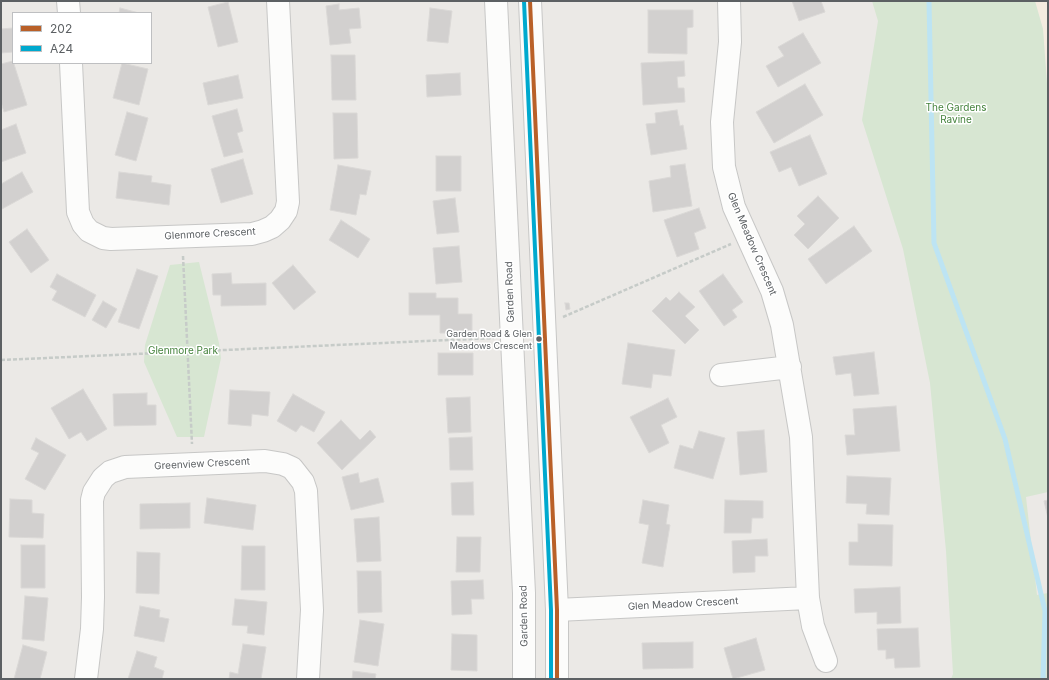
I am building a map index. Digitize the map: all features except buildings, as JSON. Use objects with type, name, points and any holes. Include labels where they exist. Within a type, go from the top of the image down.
[{"type":"street","points":[[68,1],[69,12]]},
{"type":"street","name":"Glenmore Crescent","points":[[71,64],[78,212],[83,224],[89,231],[103,238],[111,239],[252,234],[263,231],[272,227],[280,220],[286,211],[288,202],[278,1]]},
{"type":"street","name":"Garden Road","points":[[496,1],[524,594],[524,679]]},
{"type":"street","points":[[530,1],[557,610],[557,679]]},
{"type":"street","name":"Glen Meadow Crescent","points":[[730,1],[730,42],[722,122],[724,167],[734,207],[776,304],[790,367],[800,437],[808,598],[813,626],[826,661]]},
{"type":"street","points":[[721,375],[790,367]]},
{"type":"street","name":"Greenview Crescent","points":[[86,679],[92,629],[92,500],[96,488],[103,478],[110,472],[125,467],[265,461],[283,464],[292,468],[303,482],[306,491],[312,610],[308,679]]},
{"type":"street","name":"Glen Meadow Crescent","points":[[557,610],[808,598]]},
{"type":"path","points":[[562,317],[731,244]]},
{"type":"path","points":[[183,256],[189,352],[192,444]]},
{"type":"path","points":[[1,360],[496,338]]},
{"type":"shaded area","points":[[1035,1],[1048,1],[1048,97],[1043,29]]},
{"type":"green space","name":"The Gardens Ravine","points":[[872,1],[1035,1],[1043,29],[1048,97],[1048,492],[1026,497],[1037,595],[1048,593],[1048,679],[951,679],[953,674],[946,551],[930,383],[903,249],[862,120],[878,21]]},
{"type":"green space","name":"Glenmore Park","points":[[199,262],[219,343],[221,358],[204,437],[177,437],[144,362],[145,345],[170,265]]},
{"type":"waterway","points":[[929,1],[934,243],[1005,439],[1045,611],[1043,679]]},
{"type":"transit line","name":"A24","points":[[524,1],[551,610],[551,679]]},
{"type":"transit line","name":"202","points":[[530,1],[557,610],[557,679]]},
{"type":"place","name":"Garden Road & Glen Meadows Crescent","points":[[539,339]]}]
